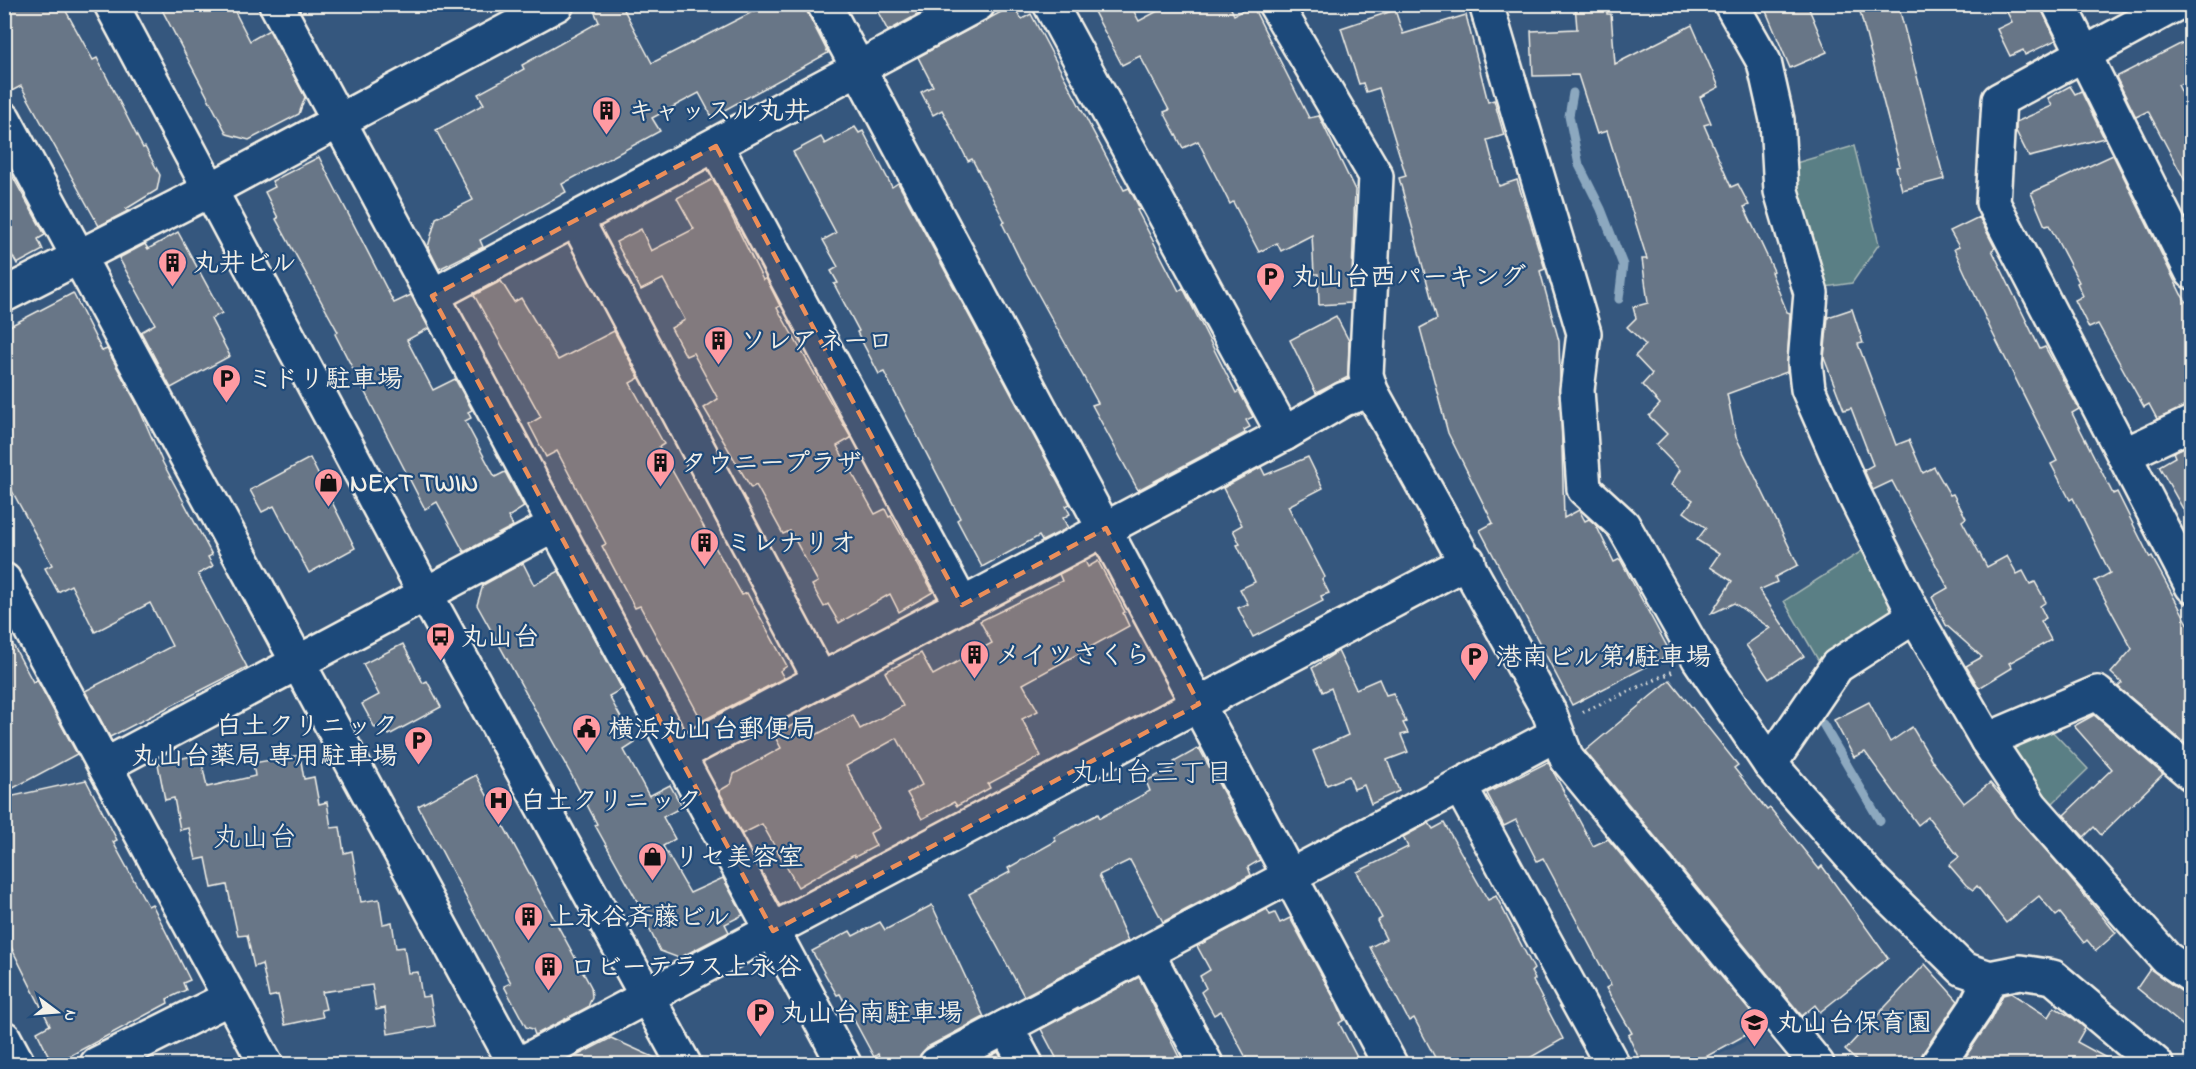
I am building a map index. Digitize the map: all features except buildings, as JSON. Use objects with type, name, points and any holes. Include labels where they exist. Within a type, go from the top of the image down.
[{"type":"street","points":[[111,4],[425,593],[684,1065]]},
{"type":"street","points":[[276,4],[337,122],[679,754],[844,1065]]},
{"type":"street","points":[[4,295],[210,190],[557,4]]},
{"type":"street","points":[[824,4],[1106,528],[1390,1065]]},
{"type":"street","points":[[432,297],[978,4]]},
{"type":"street","points":[[1050,4],[1284,434]]},
{"type":"street","points":[[1275,4],[1376,176],[1366,375],[1371,391],[1468,561],[1549,712],[1567,759],[1817,1065]]},
{"type":"street","points":[[1486,4],[1584,333],[1577,390],[1584,489],[1623,525],[1700,659],[1770,764],[1870,878],[1963,969],[1990,978],[2020,972],[2053,977],[2156,1065]]},
{"type":"street","points":[[1731,4],[1764,62],[1777,120],[1781,191],[1811,293],[1805,363],[1808,389],[1854,494],[1915,616],[1988,740],[2031,806],[2166,958],[2192,976]]},
{"type":"street","points":[[2059,4],[2192,272]]},
{"type":"street","points":[[2176,4],[1999,100],[1993,203],[2192,586]]},
{"type":"street","points":[[4,119],[80,255],[514,1065]]},
{"type":"street","points":[[716,146],[962,605]]},
{"type":"street","points":[[577,221],[820,679]]},
{"type":"street","points":[[679,754],[1284,434],[1344,399],[1371,391]]},
{"type":"street","points":[[2124,455],[2192,423]]},
{"type":"street","points":[[106,765],[555,525]]},
{"type":"street","points":[[520,1065],[1468,561]]},
{"type":"street","points":[[4,580],[106,765],[266,1065]]},
{"type":"street","points":[[1770,764],[1838,666],[1915,616]]},
{"type":"street","points":[[1988,740],[2097,693],[2192,774]]},
{"type":"street","points":[[936,1065],[1557,734]]},
{"type":"street","points":[[1460,786],[1612,1065]]},
{"type":"street","points":[[1147,953],[1206,1065]]},
{"type":"street","points":[[1938,1065],[1975,1008],[1990,978]]},
{"type":"street","points":[[97,1065],[229,998]]},
{"type":"street","points":[[1006,1026],[1026,1065]]},
{"type":"street","points":[[4,1038],[18,1065]]},
{"type":"path","points":[[1557,734],[1574,717],[1700,659]]},
{"type":"highlighted area","points":[[716,146],[962,605],[1106,528],[1199,704],[773,931],[432,296]]},
{"type":"shaded area","name":"丸山台保育園","points":[[1764,1031],[1790,1064],[1702,1064]]},
{"type":"green space","points":[[1854,146],[1879,244],[1852,283],[1819,288],[1789,165]]},
{"type":"green space","points":[[1868,547],[1900,612],[1821,665],[1784,601]]},
{"type":"green space","points":[[2049,728],[2088,769],[2052,804],[2003,743]]},
{"type":"waterway","points":[[1573,93],[1569,116],[1579,165],[1601,209],[1623,265],[1619,299]]},
{"type":"waterway","points":[[1823,724],[1880,821]]},
{"type":"place","name":"キャッスル丸井","points":[[607,136]]},
{"type":"place","name":"丸井ビル","points":[[172,288]]},
{"type":"place","name":"丸山台西パーキング","points":[[1271,302]]},
{"type":"place","name":"ソレアネーロ","points":[[719,366]]},
{"type":"place","name":"ミドリ駐車場","points":[[226,404]]},
{"type":"place","name":"タウニープラザ","points":[[660,488]]},
{"type":"place","name":"NEXT TWIN","points":[[329,508]]},
{"type":"place","name":"ミレナリオ","points":[[705,568]]},
{"type":"place","name":"丸山台","points":[[440,662]]},
{"type":"place","name":"メイツさくら","points":[[974,680]]},
{"type":"place","name":"港南ビル第1駐車場","points":[[1475,682]]},
{"type":"place","name":"横浜丸山台郵便局","points":[[587,754]]},
{"type":"place","name":"白土クリニック 丸山台薬局 専用駐車場","points":[[419,766]]},
{"type":"place","name":"白土クリニック","points":[[499,826]]},
{"type":"place","name":"リセ美容室","points":[[653,882]]},
{"type":"place","name":"上永谷斉藤ビル","points":[[528,942]]},
{"type":"place","name":"ロビーテラス上永谷","points":[[549,992]]},
{"type":"place","name":"丸山台南駐車場","points":[[760,1038]]},
{"type":"place","name":"丸山台保育園","points":[[1755,1048]]},
{"type":"district","name":"丸山台三丁目","points":[[1152,772]]},
{"type":"district","name":"丸山台","points":[[255,836]]}]
